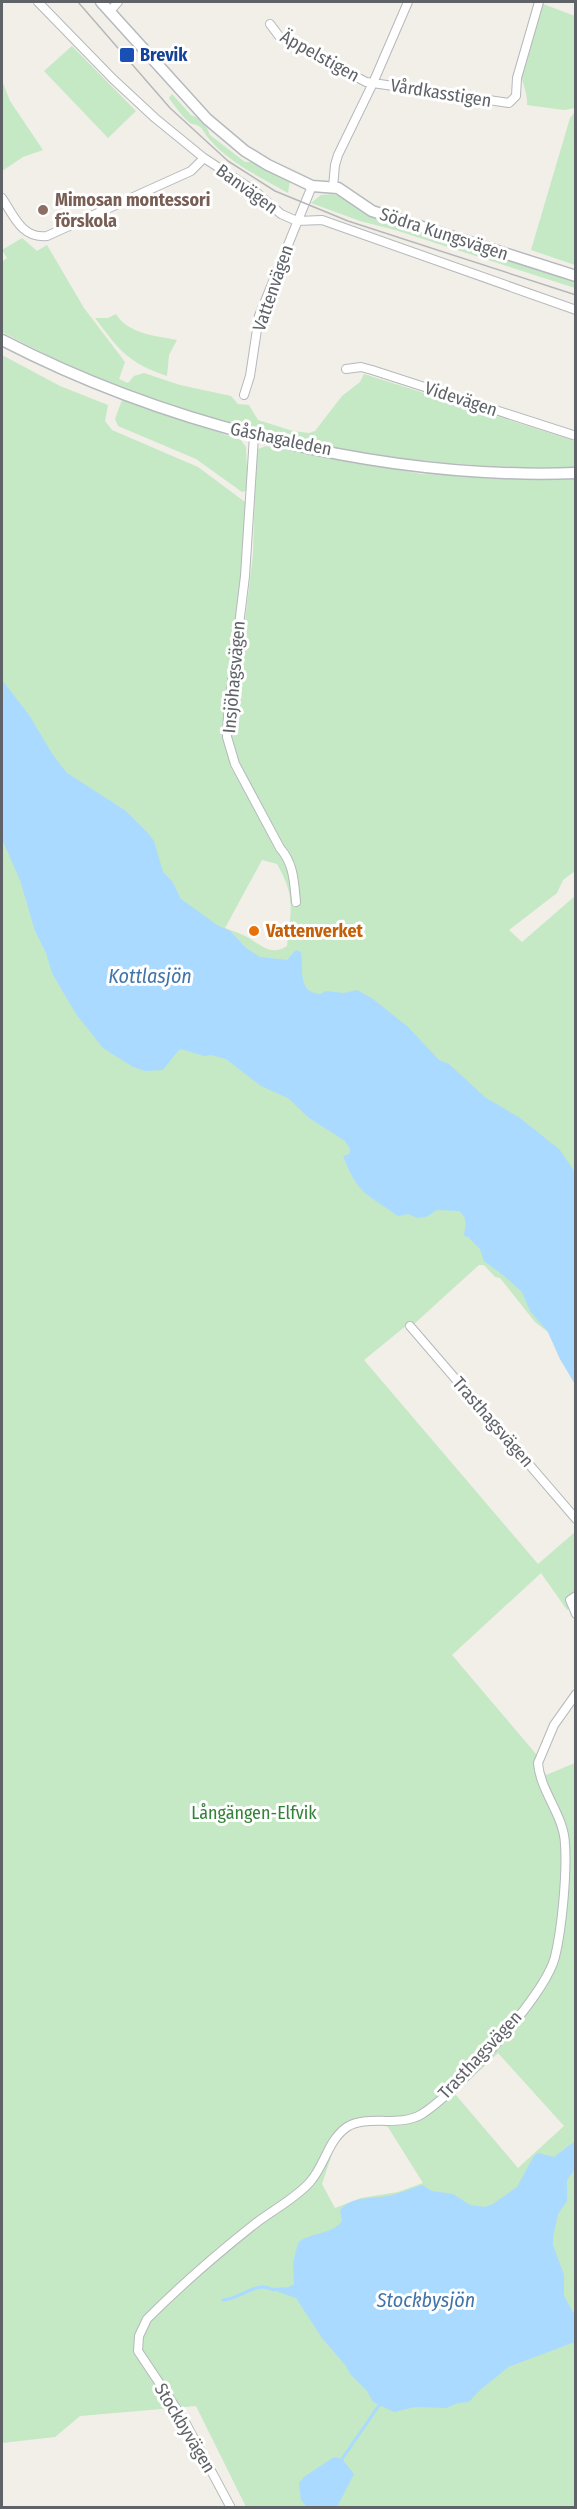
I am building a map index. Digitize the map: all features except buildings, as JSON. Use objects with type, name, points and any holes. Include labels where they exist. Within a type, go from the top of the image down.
[{"type":"main road","name":"Södra Kungsvägen","points":[[101,2],[224,135],[268,165],[312,186],[343,190],[372,211],[576,276]]},
{"type":"main road","name":"Gåshagaleden","points":[[2,340],[101,386],[150,404],[254,436],[425,467],[496,472],[576,473]]},
{"type":"street","name":"Banvägen","points":[[38,2],[113,79],[204,158],[256,192],[281,214],[297,221],[322,220],[576,310]]},
{"type":"street","points":[[110,11],[118,2]]},
{"type":"street","points":[[333,187],[338,155],[373,83],[408,2]]},
{"type":"street","name":"Vårdkasstigen","points":[[373,83],[509,103],[516,96],[517,78],[539,2]]},
{"type":"street","name":"Äppelstigen","points":[[270,24],[279,36],[366,82],[373,83]]},
{"type":"street","points":[[2,198],[25,232],[37,237],[47,236],[191,171],[204,158]]},
{"type":"street","name":"Vattenvägen","points":[[244,395],[250,375],[259,316],[312,186]]},
{"type":"street","name":"Videvägen","points":[[346,369],[361,367],[372,370],[576,436]]},
{"type":"street","name":"Insjöhagsvägen","points":[[254,436],[245,576],[228,715],[228,737],[235,764],[280,848],[288,858],[293,872],[296,902]]},
{"type":"street","name":"Trasthagsvägen","points":[[411,1326],[576,1519]]},
{"type":"street","points":[[576,1596],[570,1600],[576,1614]]},
{"type":"street","name":"Trasthagsvägen","points":[[138,2351],[142,2327],[147,2319],[195,2273],[257,2222],[310,2183],[337,2134],[351,2125],[401,2122],[421,2114],[456,2085],[513,2024],[545,1982],[555,1957],[561,1920],[565,1843],[538,1763],[554,1725],[576,1694]]},
{"type":"street","name":"Stockbyvägen","points":[[138,2351],[184,2421],[231,2508]]},
{"type":"green space","points":[[543,4],[575,16],[575,108],[564,110],[527,105],[521,74]]},
{"type":"green space","points":[[72,46],[136,111],[108,138],[44,71]]},
{"type":"green space","points":[[3,83],[10,101],[43,150],[23,157],[2,171]]},
{"type":"green space","points":[[172,94],[191,115],[198,118],[210,135],[245,162],[254,162],[290,181],[288,193],[229,158],[201,128],[190,123],[181,115],[169,98]]},
{"type":"green space","points":[[574,113],[576,116],[575,265],[531,250],[570,118]]},
{"type":"green space","points":[[321,195],[341,196],[365,213],[575,282],[575,288],[395,230],[360,221],[311,203]]},
{"type":"green space","points":[[22,238],[37,251],[47,245],[84,308],[125,362],[119,379],[128,383],[134,376],[144,373],[180,385],[231,396],[238,404],[249,405],[258,420],[293,431],[309,433],[315,431],[342,396],[360,382],[364,374],[575,441],[575,467],[512,467],[384,456],[256,431],[194,414],[133,393],[66,364],[2,332],[2,262],[7,258],[2,250]]},
{"type":"green space","points":[[116,314],[121,321],[135,330],[177,340],[169,355],[167,376],[143,366],[125,354],[95,318],[108,318]]},
{"type":"green space","name":"Långängen-Elfvik","points":[[2,355],[60,386],[108,405],[105,421],[112,430],[198,467],[249,505],[225,720],[232,726],[253,555],[258,449],[266,446],[422,474],[575,479],[575,871],[563,880],[557,893],[509,930],[522,942],[575,896],[575,1384],[548,1332],[535,1322],[500,1278],[495,1277],[484,1265],[479,1265],[414,1324],[407,1325],[364,1360],[538,1564],[575,1532],[575,1604],[567,1610],[541,1573],[452,1655],[536,1754],[546,1775],[575,1763],[575,2507],[246,2507],[196,2406],[80,2416],[55,2437],[2,2443]],"holes":[[[262,860],[277,864],[290,895],[291,913],[287,946],[281,949],[269,950],[225,928]],[[498,2053],[564,2126],[518,2168],[455,2094]],[[380,2124],[388,2127],[423,2183],[398,2192],[361,2198],[335,2208],[322,2184],[338,2136],[354,2127]]]},
{"type":"green space","points":[[122,400],[241,440],[246,447],[248,490],[242,492],[196,459],[118,426],[115,419]]},
{"type":"water","name":"Kottlasjön","points":[[2,680],[29,715],[53,755],[67,773],[126,811],[148,833],[154,841],[163,872],[172,881],[181,899],[217,925],[230,931],[246,948],[260,957],[287,960],[296,950],[301,952],[304,984],[312,992],[344,993],[357,990],[373,999],[408,1027],[439,1060],[449,1064],[486,1098],[520,1118],[559,1149],[575,1172],[575,1384],[548,1332],[530,1311],[522,1292],[484,1261],[480,1249],[464,1236],[465,1220],[459,1211],[437,1210],[426,1217],[417,1218],[408,1214],[398,1216],[370,1197],[353,1179],[343,1156],[349,1154],[350,1149],[345,1141],[309,1118],[288,1098],[261,1086],[226,1059],[211,1055],[204,1056],[181,1049],[163,1070],[145,1071],[133,1067],[103,1048],[76,1014],[52,973],[46,953],[35,931],[20,880],[2,839]]},
{"type":"water","name":"Stockbysjön","points":[[575,2141],[575,2169],[567,2180],[567,2201],[558,2214],[553,2245],[564,2275],[564,2296],[575,2316],[575,2342],[508,2367],[469,2402],[458,2403],[446,2408],[415,2407],[394,2412],[373,2402],[367,2391],[350,2374],[322,2338],[296,2298],[273,2290],[294,2284],[293,2263],[298,2243],[338,2226],[342,2221],[340,2211],[351,2202],[389,2196],[422,2185],[432,2191],[453,2194],[470,2205],[485,2207],[517,2187],[534,2156],[538,2153],[554,2157]]},
{"type":"water","points":[[334,2457],[342,2459],[354,2474],[338,2505],[336,2507],[307,2507],[301,2500],[299,2483],[304,2477]]},
{"type":"waterway","points":[[223,2300],[261,2287],[273,2290]]},
{"type":"waterway","points":[[342,2459],[380,2404]]},
{"type":"tram line","points":[[78,2],[170,108],[228,161],[275,191],[348,221],[576,295]]},
{"type":"place","name":"Brevik","points":[[127,55]]},
{"type":"place","name":"Mimosan montessori förskola","points":[[43,210]]},
{"type":"place","name":"Vattenverket","points":[[254,931]]}]
